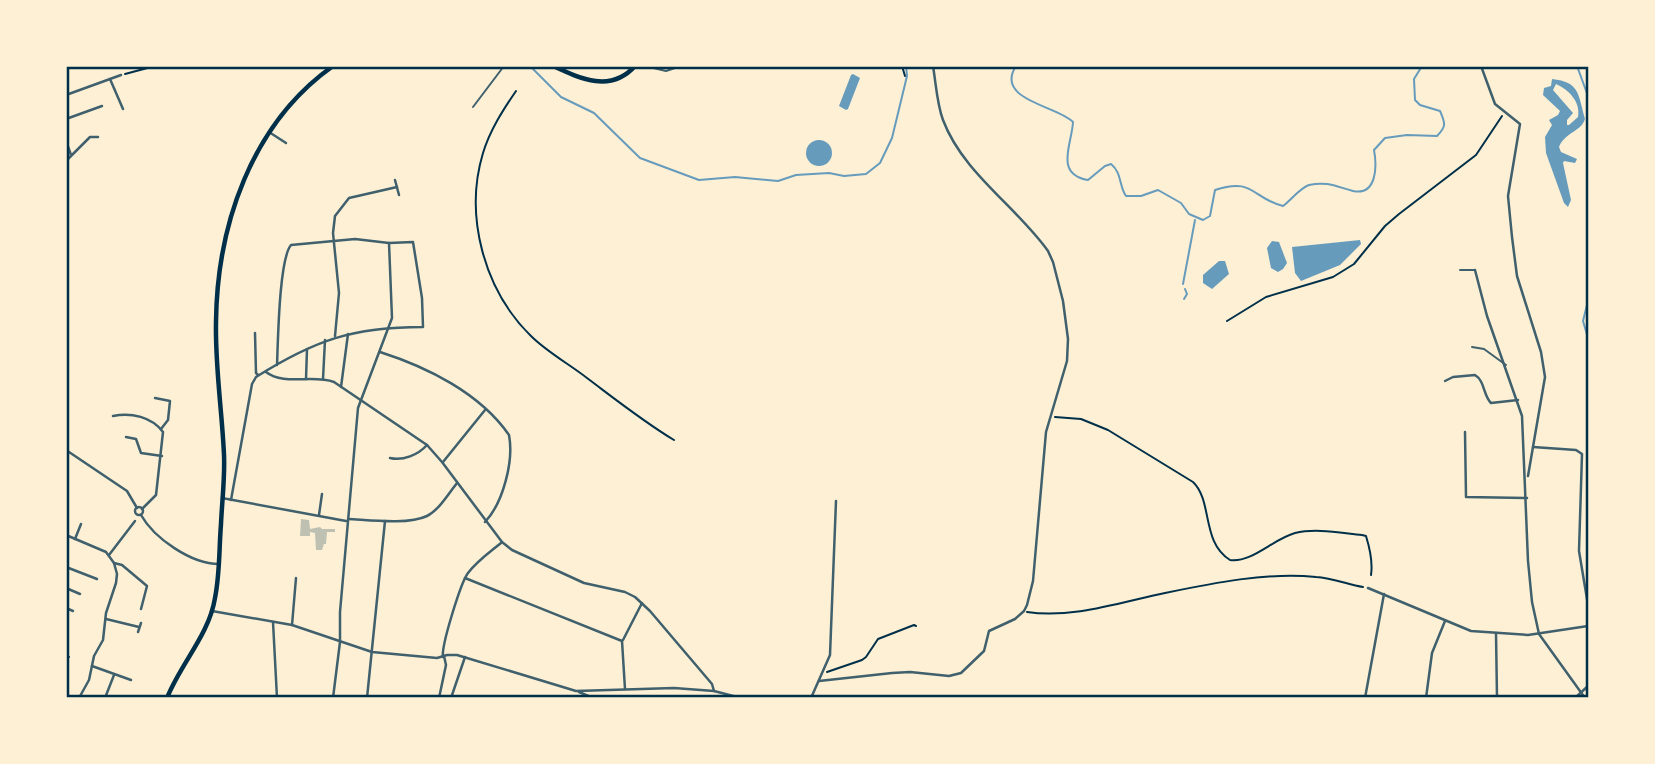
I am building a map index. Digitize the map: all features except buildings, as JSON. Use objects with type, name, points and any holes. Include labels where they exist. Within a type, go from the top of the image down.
[{"type":"main road","points":[[167,698],[212,611],[219,564],[224,452],[216,355],[218,285],[233,207],[248,169],[269,132],[297,98],[332,66]]},
{"type":"main road","points":[[553,66],[582,79],[607,82],[624,77],[635,66]]},
{"type":"street","points":[[819,681],[892,673],[910,672],[949,677],[961,673],[984,651],[989,631],[1015,619],[1024,611],[1032,581],[1045,445],[1069,348],[1063,300],[1054,262],[1041,240],[992,190],[953,141],[942,118],[933,66]]},
{"type":"street","points":[[1481,66],[1495,104],[1520,124],[1508,196],[1517,276],[1545,371],[1527,479]]},
{"type":"street","points":[[66,95],[121,75]]},
{"type":"street","points":[[110,79],[123,109]]},
{"type":"street","points":[[66,118],[102,106]]},
{"type":"street","points":[[269,132],[286,143]]},
{"type":"street","points":[[66,161],[89,137],[98,137]]},
{"type":"street","points":[[66,141],[71,155]]},
{"type":"street","points":[[395,180],[400,195]]},
{"type":"street","points":[[335,336],[339,293],[333,224],[344,202],[362,193],[397,187]]},
{"type":"street","points":[[231,499],[252,384],[258,375],[335,336],[390,328],[423,327],[422,298],[413,243],[355,239],[291,245],[284,268],[276,365]]},
{"type":"street","points":[[333,698],[340,642],[340,612],[359,399],[390,328],[392,300],[389,243]]},
{"type":"street","points":[[1475,270],[1487,316],[1518,400],[1524,428],[1530,584],[1539,634],[1585,698]]},
{"type":"street","points":[[255,333],[258,375]]},
{"type":"street","points":[[341,387],[348,334]]},
{"type":"street","points":[[323,379],[326,340]]},
{"type":"street","points":[[306,379],[307,349]]},
{"type":"street","points":[[380,352],[424,368],[444,379],[503,427],[510,443],[510,455],[500,494],[493,512],[485,522]]},
{"type":"street","points":[[267,372],[277,377],[323,379],[341,387],[427,445],[502,542],[512,550],[584,583],[625,592],[642,603],[712,684],[713,691]]},
{"type":"street","points":[[1445,381],[1453,377],[1475,375],[1480,378],[1491,403],[1518,400]]},
{"type":"street","points":[[155,398],[170,401],[168,420],[161,429]]},
{"type":"street","points":[[442,462],[485,410]]},
{"type":"street","points":[[113,416],[122,414],[147,418],[161,429],[164,436],[156,495],[142,509],[141,515]]},
{"type":"street","points":[[1465,432],[1465,497],[1527,498]]},
{"type":"street","points":[[126,437],[136,439],[141,453],[162,456]]},
{"type":"street","points":[[390,458],[395,460],[415,454],[427,445]]},
{"type":"street","points":[[1534,446],[1576,450],[1582,454],[1579,551],[1588,605]]},
{"type":"street","points":[[67,452],[127,491],[137,508],[135,513],[141,515],[146,523],[182,554],[203,563],[219,564]]},
{"type":"street","points":[[222,498],[348,520],[385,520],[427,516],[457,483]]},
{"type":"street","points":[[319,515],[322,494]]},
{"type":"street","points":[[811,698],[830,655],[836,501]]},
{"type":"street","points":[[137,508],[142,509]]},
{"type":"street","points":[[366,698],[385,520]]},
{"type":"street","points":[[109,555],[135,522]]},
{"type":"street","points":[[75,539],[80,524]]},
{"type":"street","points":[[66,536],[109,555],[117,579],[108,604],[103,640],[94,656],[87,685],[79,698]]},
{"type":"street","points":[[439,698],[446,666],[443,644],[465,578],[472,568],[502,542]]},
{"type":"street","points":[[114,564],[122,565],[147,586],[141,609]]},
{"type":"street","points":[[66,567],[97,579]]},
{"type":"street","points":[[292,625],[296,578]]},
{"type":"street","points":[[465,578],[622,641]]},
{"type":"street","points":[[66,588],[80,594]]},
{"type":"street","points":[[1367,588],[1471,631],[1539,634],[1588,626]]},
{"type":"street","points":[[1365,698],[1384,594]]},
{"type":"street","points":[[625,689],[622,641],[642,603]]},
{"type":"street","points":[[66,608],[73,611]]},
{"type":"street","points":[[212,611],[292,625],[372,652],[438,658],[465,657],[593,698]]},
{"type":"street","points":[[106,619],[140,625],[138,632]]},
{"type":"street","points":[[1426,698],[1432,653],[1445,621]]},
{"type":"street","points":[[274,622],[277,698]]},
{"type":"street","points":[[1496,633],[1497,698]]},
{"type":"street","points":[[451,698],[465,657]]},
{"type":"street","points":[[92,666],[131,680]]},
{"type":"street","points":[[105,698],[114,675]]},
{"type":"street","points":[[1575,698],[1588,686]]},
{"type":"street","points":[[576,691],[674,688],[713,691],[740,698]]},
{"type":"street","points":[[601,698],[603,690]]},
{"type":"lane","points":[[473,107],[504,66]]},
{"type":"lane","points":[[645,66],[666,71],[681,66]]},
{"type":"lane","points":[[1460,270],[1475,270]]},
{"type":"lane","points":[[1472,347],[1484,349],[1506,365]]},
{"type":"path","points":[[121,75],[155,66]]},
{"type":"path","points":[[902,66],[905,76]]},
{"type":"path","points":[[516,91],[490,134],[478,178],[476,212],[489,271],[499,293],[532,337],[674,440]]},
{"type":"path","points":[[1227,321],[1272,295],[1333,276],[1354,264],[1385,226],[1476,155],[1504,112]]},
{"type":"path","points":[[1050,417],[1081,419],[1108,430],[1193,482],[1199,489],[1214,541],[1219,551],[1230,560],[1247,558],[1288,535],[1301,532],[1362,535],[1366,537],[1370,550],[1373,565],[1371,575]]},
{"type":"path","points":[[1024,611],[1056,614],[1186,589],[1268,577],[1318,577],[1367,588]]},
{"type":"path","points":[[823,672],[862,660],[878,639],[916,626]]},
{"type":"water","points":[[853,74],[860,78],[846,110],[839,106]]},
{"type":"water","points":[[1552,79],[1573,86],[1579,96],[1585,119],[1559,147],[1561,152],[1577,159],[1575,163],[1563,163],[1571,200],[1568,207],[1564,203],[1546,153],[1545,137],[1552,125],[1549,120],[1560,111],[1543,95],[1544,88],[1551,86]],"holes":[[[1556,84],[1573,97],[1578,106],[1578,117],[1569,125],[1567,120],[1573,113],[1553,90]]]},
{"type":"water","points":[[819,140],[828,144],[832,153],[828,162],[819,166],[810,162],[806,153],[810,144]]},
{"type":"water","points":[[1360,240],[1361,244],[1340,265],[1301,281],[1295,273],[1292,247]]},
{"type":"water","points":[[1272,241],[1279,242],[1287,263],[1278,272],[1271,268],[1267,248]]},
{"type":"water","points":[[1219,261],[1225,261],[1229,274],[1212,289],[1203,283],[1203,275]]},
{"type":"waterway","points":[[530,66],[561,97],[594,113],[640,158],[699,180],[735,177],[778,181],[796,175],[866,174],[880,163],[892,138],[907,76],[906,66]]},
{"type":"waterway","points":[[1016,66],[1012,78],[1014,87],[1020,94],[1073,122],[1067,157],[1071,172],[1088,180],[1111,164],[1117,171],[1126,196],[1141,196],[1158,190],[1181,203],[1189,214],[1203,220],[1210,216],[1215,190],[1228,187],[1245,187],[1283,206],[1309,185],[1327,184],[1353,191],[1367,189],[1374,178],[1374,150],[1385,138],[1407,135],[1437,136],[1444,127],[1440,111],[1420,105],[1415,100],[1414,79],[1422,66]]},
{"type":"waterway","points":[[1577,66],[1588,96]]},
{"type":"waterway","points":[[1183,284],[1195,220]]},
{"type":"waterway","points":[[1184,299],[1187,294],[1185,289]]},
{"type":"waterway","points":[[1588,301],[1583,321],[1588,338]]},
{"type":"waterway","points":[[1588,347],[1588,361]]}]
